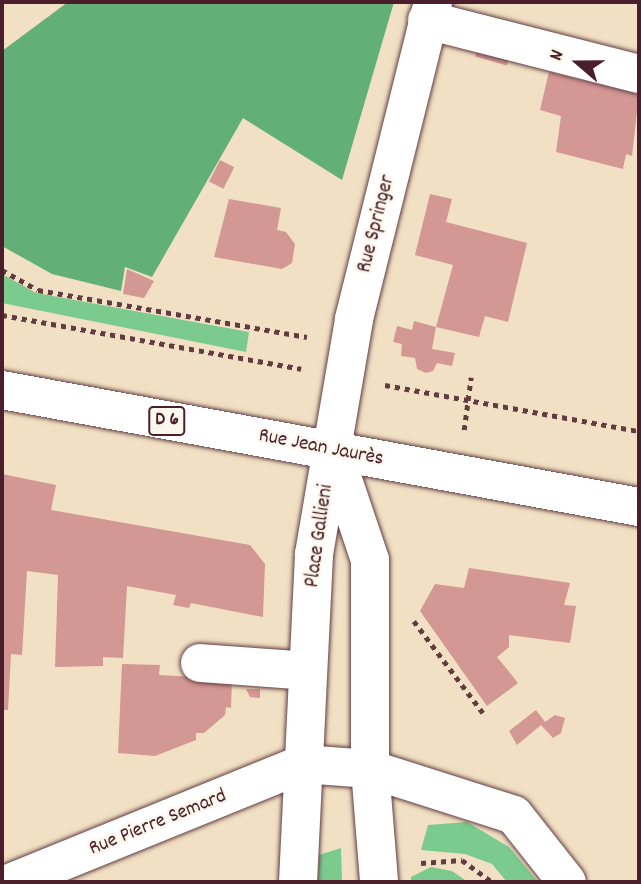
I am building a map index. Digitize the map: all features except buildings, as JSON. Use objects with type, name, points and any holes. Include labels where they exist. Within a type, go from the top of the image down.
[{"type":"street","points":[[430,11],[639,74]]},
{"type":"street","name":"Rue Springer","points":[[333,449],[354,319],[430,11]]},
{"type":"street","name":"Rue Jean Jaurès","points":[[2,390],[639,507]]},
{"type":"street","name":"Place Gallieni","points":[[298,882],[314,554],[333,449]]},
{"type":"street","name":"Place Gallieni","points":[[333,449],[370,560],[370,769],[395,874]]},
{"type":"street","points":[[200,663],[308,671]]},
{"type":"street","points":[[303,764],[370,769],[514,815],[567,882]]},
{"type":"street","name":"Rue Pierre Semard","points":[[12,882],[303,764]]},
{"type":"path","points":[[2,270],[38,290],[319,339]]},
{"type":"path","points":[[2,315],[305,370]]},
{"type":"path","points":[[464,430],[471,377]]},
{"type":"path","points":[[397,387],[639,431]]},
{"type":"path","points":[[414,621],[483,713]]},
{"type":"path","points":[[395,874],[435,859],[462,860],[492,882]]},
{"type":"green space","points":[[68,2],[394,2],[342,180],[243,118],[152,277],[125,267],[121,291],[52,274],[2,246],[2,51]]},
{"type":"green space","points":[[2,274],[36,293],[249,332],[246,352],[2,303]]},
{"type":"green space","points":[[467,822],[509,847],[538,882],[507,882],[492,864],[465,854],[421,850],[428,825]]},
{"type":"green space","points":[[341,848],[342,882],[318,882],[319,855]]},
{"type":"green space","points":[[431,867],[452,871],[468,882],[411,882],[411,877]]}]
